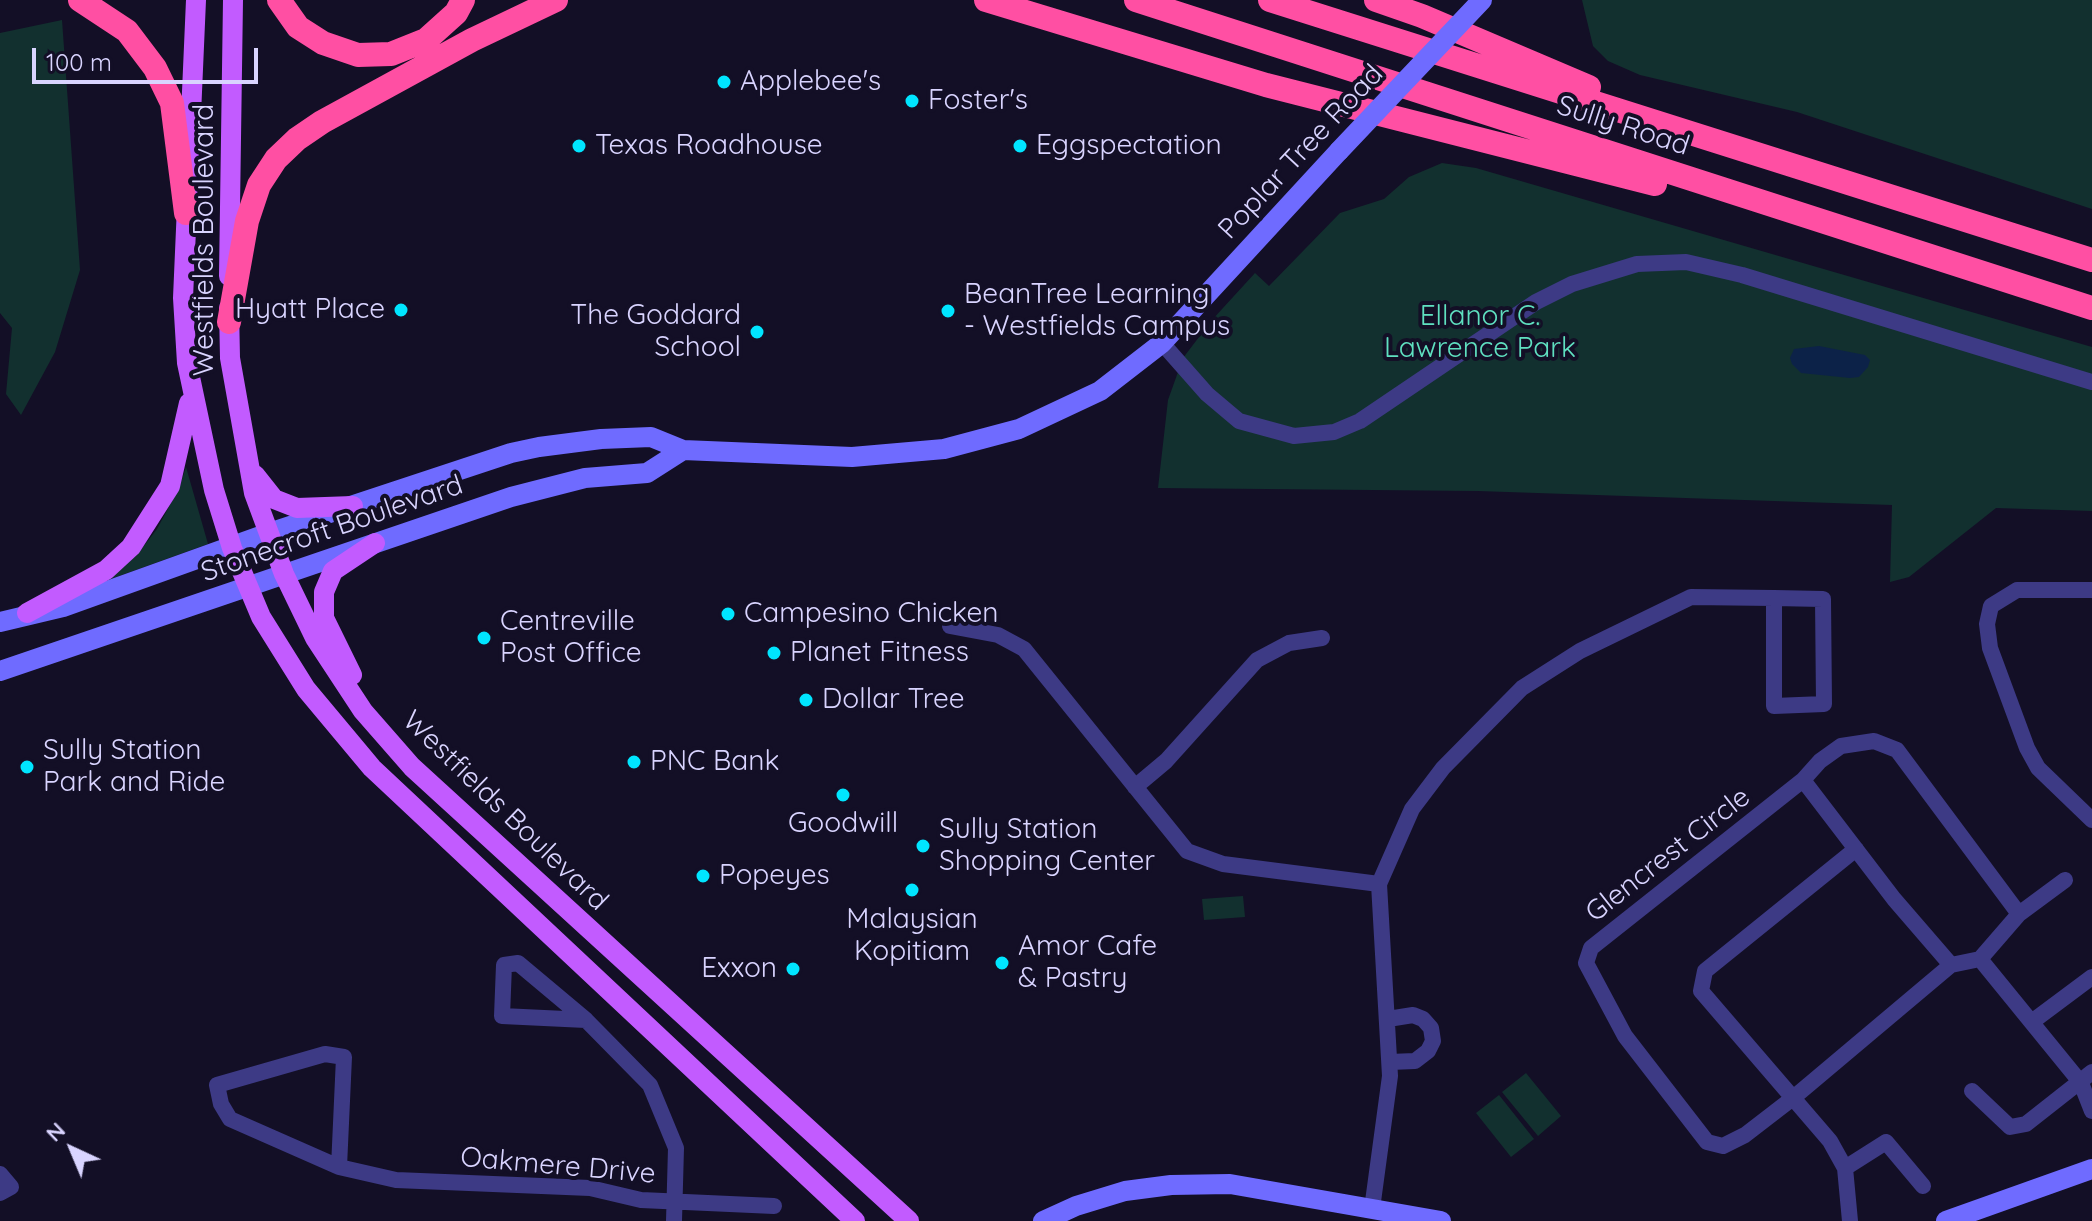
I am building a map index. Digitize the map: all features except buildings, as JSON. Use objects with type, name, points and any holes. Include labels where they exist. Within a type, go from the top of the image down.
[{"type":"highway","points":[[80,0],[127,31],[160,78],[172,103],[186,213]]},
{"type":"highway","points":[[279,0],[298,27],[323,43],[358,55],[391,54],[426,40],[456,13],[463,0]]},
{"type":"highway","points":[[229,322],[247,221],[259,185],[276,159],[297,139],[322,122],[472,40],[556,0]]},
{"type":"highway","points":[[986,0],[1323,100],[1904,250]]},
{"type":"highway","name":"Sully Road","points":[[1136,0],[1904,250],[2092,308]]},
{"type":"highway","name":"Sully Road","points":[[1270,0],[2092,260]]},
{"type":"highway","points":[[1376,0],[1422,16],[1607,94],[1815,173]]},
{"type":"main road","name":"Westfields Boulevard","points":[[196,0],[183,298],[192,391],[214,490],[232,548],[261,617],[306,689],[372,768],[855,1221]]},
{"type":"main road","name":"Westfields Boulevard","points":[[233,0],[230,358],[247,464],[269,533],[284,574],[335,673],[385,738],[421,776],[909,1221]]},
{"type":"main road","name":"Poplar Tree Road","points":[[1162,343],[1482,0]]},
{"type":"main road","name":"Stonecroft Boulevard","points":[[0,622],[27,613],[63,607],[269,533],[511,453],[539,447],[601,439],[651,437],[683,450],[841,458],[964,445],[1019,429],[1067,409],[1100,391],[1162,343]]},
{"type":"main road","points":[[27,613],[106,570],[131,547],[147,526],[170,486],[192,391]]},
{"type":"main road","name":"Stonecroft Boulevard","points":[[0,671],[546,487],[585,478],[647,473],[683,450]]},
{"type":"main road","points":[[247,464],[274,499],[286,504],[310,510],[353,506]]},
{"type":"main road","points":[[375,543],[333,571],[323,605],[330,636],[382,717],[385,738]]},
{"type":"main road","points":[[1946,1221],[2092,1169]]},
{"type":"main road","points":[[1043,1221],[1099,1198],[1171,1185],[1230,1184],[1441,1221]]},
{"type":"street","points":[[1162,343],[1207,394],[1239,421],[1294,436],[1334,432],[1360,421],[1536,302],[1572,284],[1637,264],[1686,262],[1755,279],[2092,382]]},
{"type":"street","points":[[2092,590],[2017,590],[1991,606],[1987,624],[1990,648],[2027,748],[2038,768],[2092,820]]},
{"type":"street","points":[[1372,1209],[1390,1062],[1379,884],[1412,809],[1443,768],[1522,688],[1580,651],[1691,597],[1774,598],[1823,599],[1824,704],[1774,706],[1774,598]]},
{"type":"street","points":[[950,626],[998,635],[1024,649],[1187,851],[1223,864],[1379,884]]},
{"type":"street","points":[[1135,787],[1166,761],[1257,660],[1289,643],[1322,638]]},
{"type":"street","name":"Glencrest Circle","points":[[1951,965],[1793,1098],[1745,1135],[1723,1146],[1707,1142],[1625,1036],[1586,963],[1591,948],[1803,780],[1820,761],[1841,746],[1874,741],[1897,750],[2019,914]]},
{"type":"street","points":[[1803,780],[1951,965],[1980,959],[2019,914],[2065,880]]},
{"type":"street","points":[[1850,1221],[1845,1168],[1830,1141],[1701,991],[1705,971],[1856,849]]},
{"type":"street","points":[[1980,959],[2086,1078],[2092,1111]]},
{"type":"street","points":[[586,1020],[502,1016],[504,965],[518,963],[586,1020],[640,1074],[664,1110],[676,1148],[674,1221]]},
{"type":"street","points":[[2033,1021],[2092,977]]},
{"type":"street","points":[[1388,1019],[1413,1015],[1423,1019],[1431,1028],[1433,1041],[1428,1051],[1415,1061],[1390,1062]]},
{"type":"street","name":"Oakmere Drive","points":[[339,1167],[344,1057],[325,1054],[217,1085],[221,1104],[230,1119],[339,1167],[396,1180],[590,1188],[641,1200],[774,1206]]},
{"type":"street","points":[[1972,1091],[2010,1127],[2026,1124],[2086,1078]]},
{"type":"street","points":[[1845,1168],[1886,1142],[1923,1186]]},
{"type":"street","points":[[0,1174],[11,1187],[0,1193]]},
{"type":"green space","points":[[1582,0],[2092,0],[2092,209],[1797,112],[1640,75],[1608,61],[1593,46]]},
{"type":"green space","points":[[62,20],[80,270],[55,352],[21,415],[6,394],[12,328],[0,313],[0,33]]},
{"type":"green space","name":"Ellanor C. Lawrence Park","points":[[1442,163],[1476,168],[2092,347],[2092,511],[1996,508],[1909,577],[1890,582],[1892,505],[1478,491],[1158,488],[1168,400],[1183,358],[1212,320],[1255,273],[1269,286],[1340,213],[1384,199],[1409,177]]},
{"type":"green space","points":[[186,467],[208,544],[105,581],[136,556],[157,529],[179,488]]},
{"type":"green space","points":[[1243,896],[1245,917],[1204,920],[1202,899]]},
{"type":"green space","points":[[1526,1073],[1561,1116],[1538,1136],[1502,1092]]},
{"type":"green space","points":[[1499,1095],[1534,1139],[1511,1157],[1476,1113]]},
{"type":"water","points":[[1819,346],[1865,355],[1870,360],[1868,367],[1859,377],[1850,378],[1801,373],[1792,364],[1790,358],[1794,349]]},
{"type":"place","name":"Applebee's","points":[[724,82]]},
{"type":"place","name":"Foster's","points":[[912,101]]},
{"type":"place","name":"Texas Roadhouse","points":[[579,146]]},
{"type":"place","name":"Eggspectation","points":[[1020,146]]},
{"type":"place","name":"Hyatt Place","points":[[401,310]]},
{"type":"place","name":"BeanTree Learning - Westfields Campus","points":[[948,311]]},
{"type":"place","name":"The Goddard School","points":[[757,332]]},
{"type":"place","name":"Campesino Chicken","points":[[728,614]]},
{"type":"place","name":"Centreville Post Office","points":[[484,638]]},
{"type":"place","name":"Planet Fitness","points":[[774,653]]},
{"type":"place","name":"Dollar Tree","points":[[806,700]]},
{"type":"place","name":"PNC Bank","points":[[634,762]]},
{"type":"place","name":"Sully Station Park and Ride","points":[[27,767]]},
{"type":"place","name":"Goodwill","points":[[843,795]]},
{"type":"place","name":"Sully Station Shopping Center","points":[[923,846]]},
{"type":"place","name":"Popeyes","points":[[703,876]]},
{"type":"place","name":"Malaysian Kopitiam","points":[[912,890]]},
{"type":"place","name":"Amor Cafe & Pastry","points":[[1002,963]]},
{"type":"place","name":"Exxon","points":[[793,969]]}]
